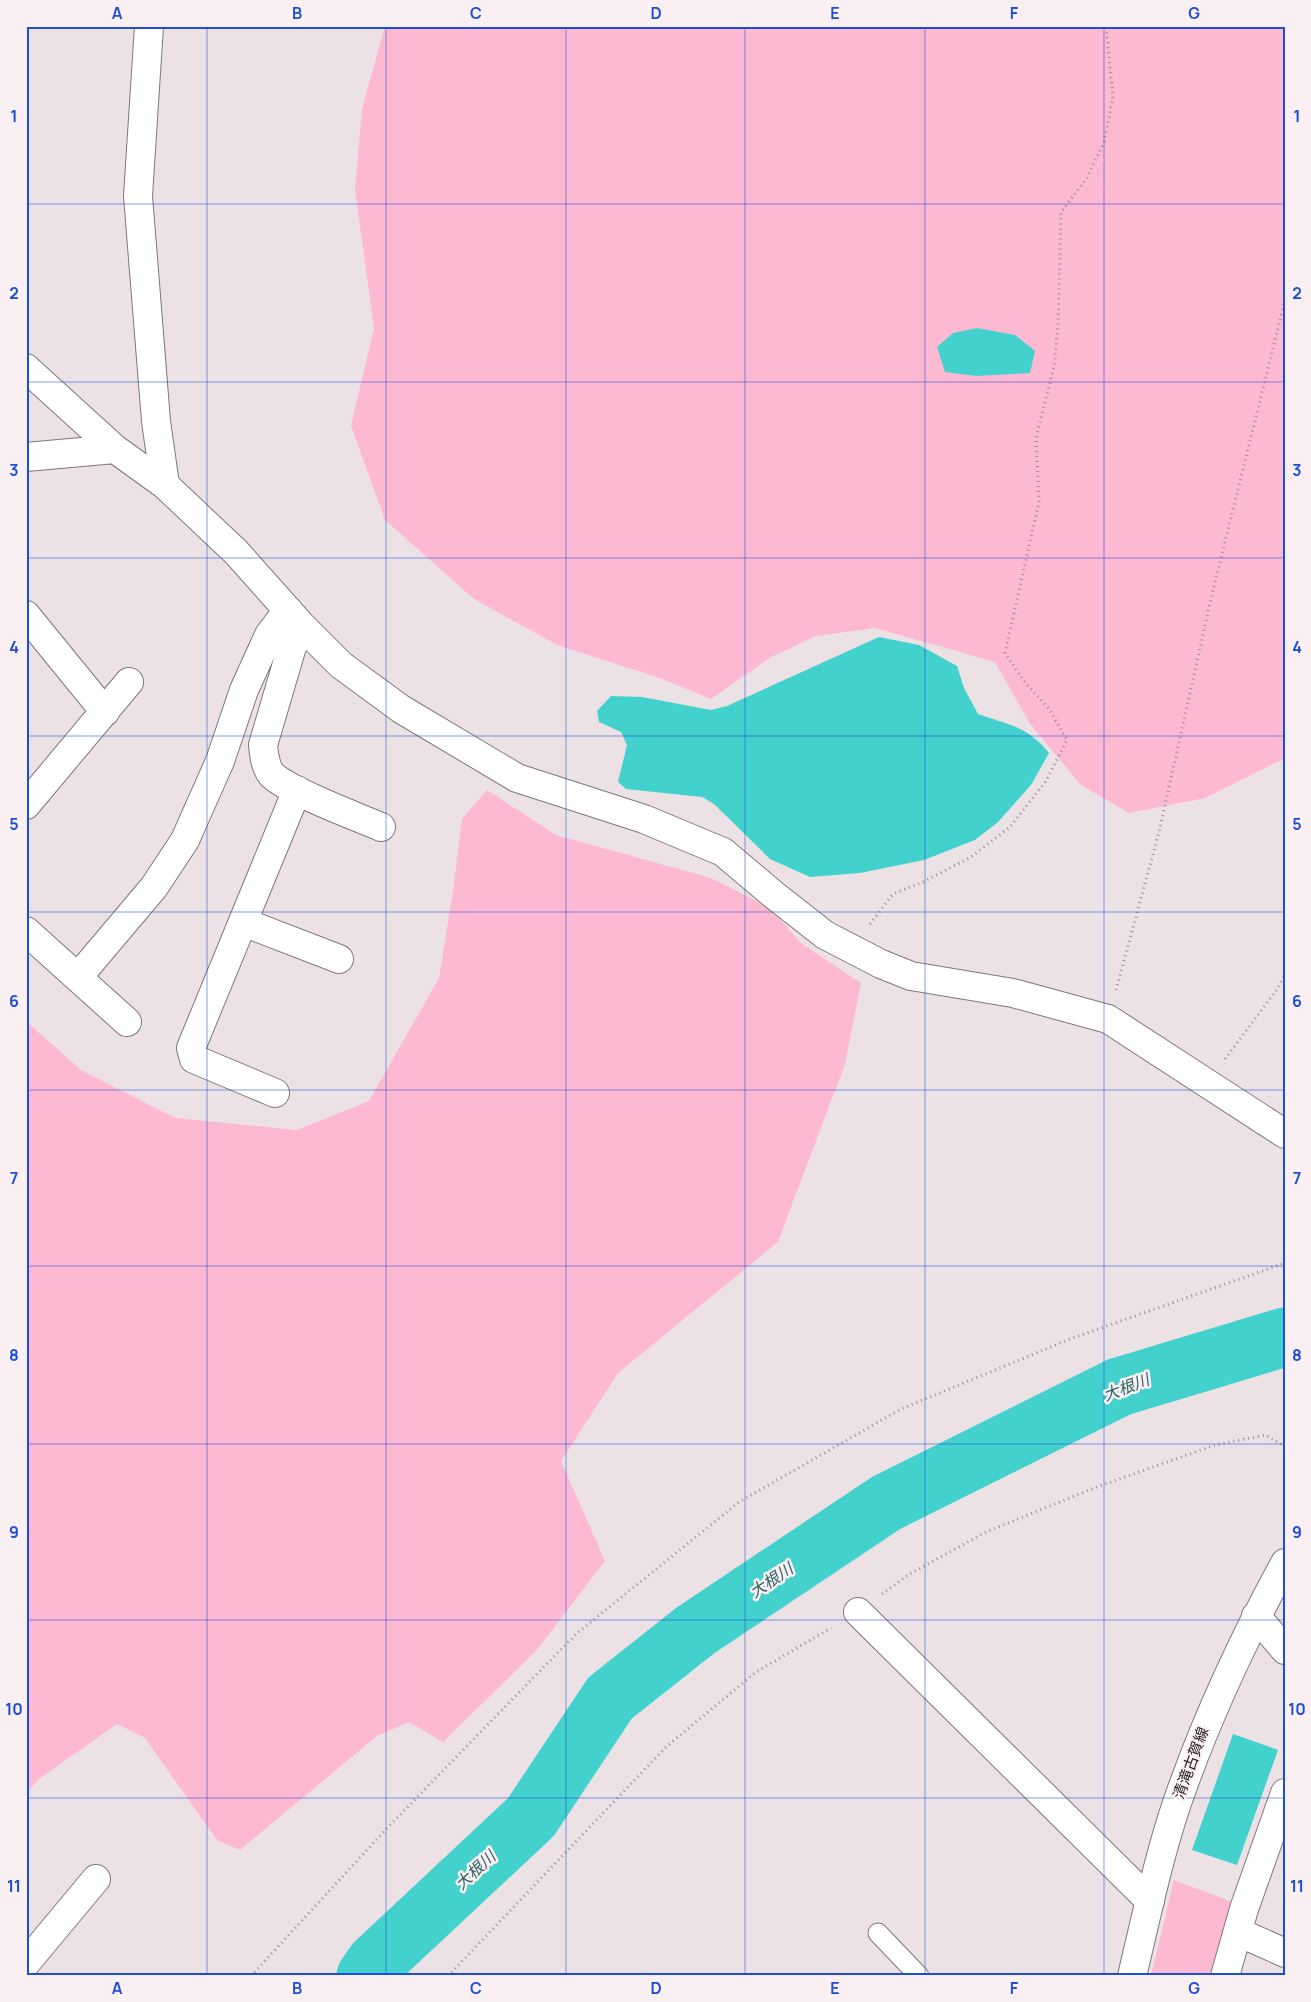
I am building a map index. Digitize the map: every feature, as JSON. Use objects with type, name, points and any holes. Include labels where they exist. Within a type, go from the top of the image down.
[{"type":"street","points":[[149,26],[138,196],[156,421],[165,485]]},
{"type":"street","points":[[26,368],[114,449],[165,485],[236,552],[294,618],[341,665],[401,709],[516,778],[644,819],[723,852],[825,935],[881,964],[911,976],[1013,994],[1108,1019],[1285,1134]]},
{"type":"street","points":[[26,457],[114,449]]},
{"type":"street","points":[[26,614],[105,712]]},
{"type":"street","points":[[294,618],[291,650],[263,745],[264,758],[271,774],[285,784],[381,827]]},
{"type":"street","points":[[78,977],[154,887],[185,840],[220,761],[244,690],[268,635],[294,618]]},
{"type":"street","points":[[26,805],[129,682]]},
{"type":"street","points":[[275,1093],[194,1059],[191,1048],[297,790]]},
{"type":"street","points":[[243,922],[339,959]]},
{"type":"street","points":[[26,931],[127,1022]]},
{"type":"street","name":"清滝古賀線","points":[[1132,1976],[1176,1804],[1208,1718],[1256,1616],[1285,1563]]},
{"type":"street","points":[[858,1612],[1150,1901]]},
{"type":"street","points":[[1256,1616],[1285,1650]]},
{"type":"street","points":[[1225,1976],[1285,1793]]},
{"type":"street","points":[[26,1963],[96,1879]]},
{"type":"street","points":[[1238,1932],[1285,1952]]},
{"type":"lane","points":[[878,1933],[919,1976]]},
{"type":"path","points":[[860,953],[871,920],[893,894],[923,882],[971,857],[1010,827],[1046,780],[1067,740],[1049,709],[1024,681],[1005,654],[1039,502],[1036,438],[1054,367],[1058,326],[1061,212],[1087,178],[1104,142],[1113,97],[1105,32],[1106,26]]},
{"type":"path","points":[[1108,1019],[1159,832],[1213,590],[1285,300]]},
{"type":"path","points":[[1207,1084],[1278,988],[1285,974]]},
{"type":"path","points":[[251,1976],[389,1826],[576,1634],[739,1502],[901,1409],[1070,1339],[1285,1263]]},
{"type":"path","points":[[448,1976],[666,1746],[756,1672],[858,1612],[908,1575],[986,1532],[1094,1488],[1215,1445],[1265,1435],[1285,1446]]},
{"type":"shaded area","points":[[385,26],[1285,26],[1285,758],[1205,798],[1129,813],[1081,785],[1030,724],[995,662],[875,628],[816,636],[771,657],[711,699],[660,678],[557,645],[474,599],[385,520],[351,426],[374,328],[355,190],[362,109]]},
{"type":"shaded area","points":[[487,790],[556,835],[711,878],[770,908],[801,943],[861,983],[845,1064],[778,1242],[618,1373],[561,1461],[605,1561],[536,1651],[443,1742],[409,1722],[377,1736],[240,1850],[217,1840],[145,1738],[117,1724],[39,1779],[26,1793],[26,1021],[81,1070],[175,1118],[297,1130],[369,1101],[439,978],[462,819]]},
{"type":"shaded area","points":[[1174,1880],[1235,1903],[1211,1976],[1151,1976]]},
{"type":"water","points":[[977,328],[1015,335],[1035,351],[1030,373],[976,376],[945,372],[937,347],[953,333]]},
{"type":"water","points":[[879,637],[919,645],[957,666],[964,688],[978,714],[1017,727],[1033,737],[1049,753],[1031,785],[998,822],[975,840],[924,860],[860,873],[810,877],[770,859],[714,804],[702,797],[626,789],[618,782],[627,745],[621,732],[599,722],[597,711],[611,696],[642,697],[711,710],[727,706]]},
{"type":"water","points":[[1233,1734],[1278,1750],[1237,1865],[1192,1850]]},
{"type":"waterway","name":"大根川","points":[[366,1976],[376,1962],[531,1817],[610,1698],[696,1630],[886,1503],[1119,1387],[1285,1337]]}]
